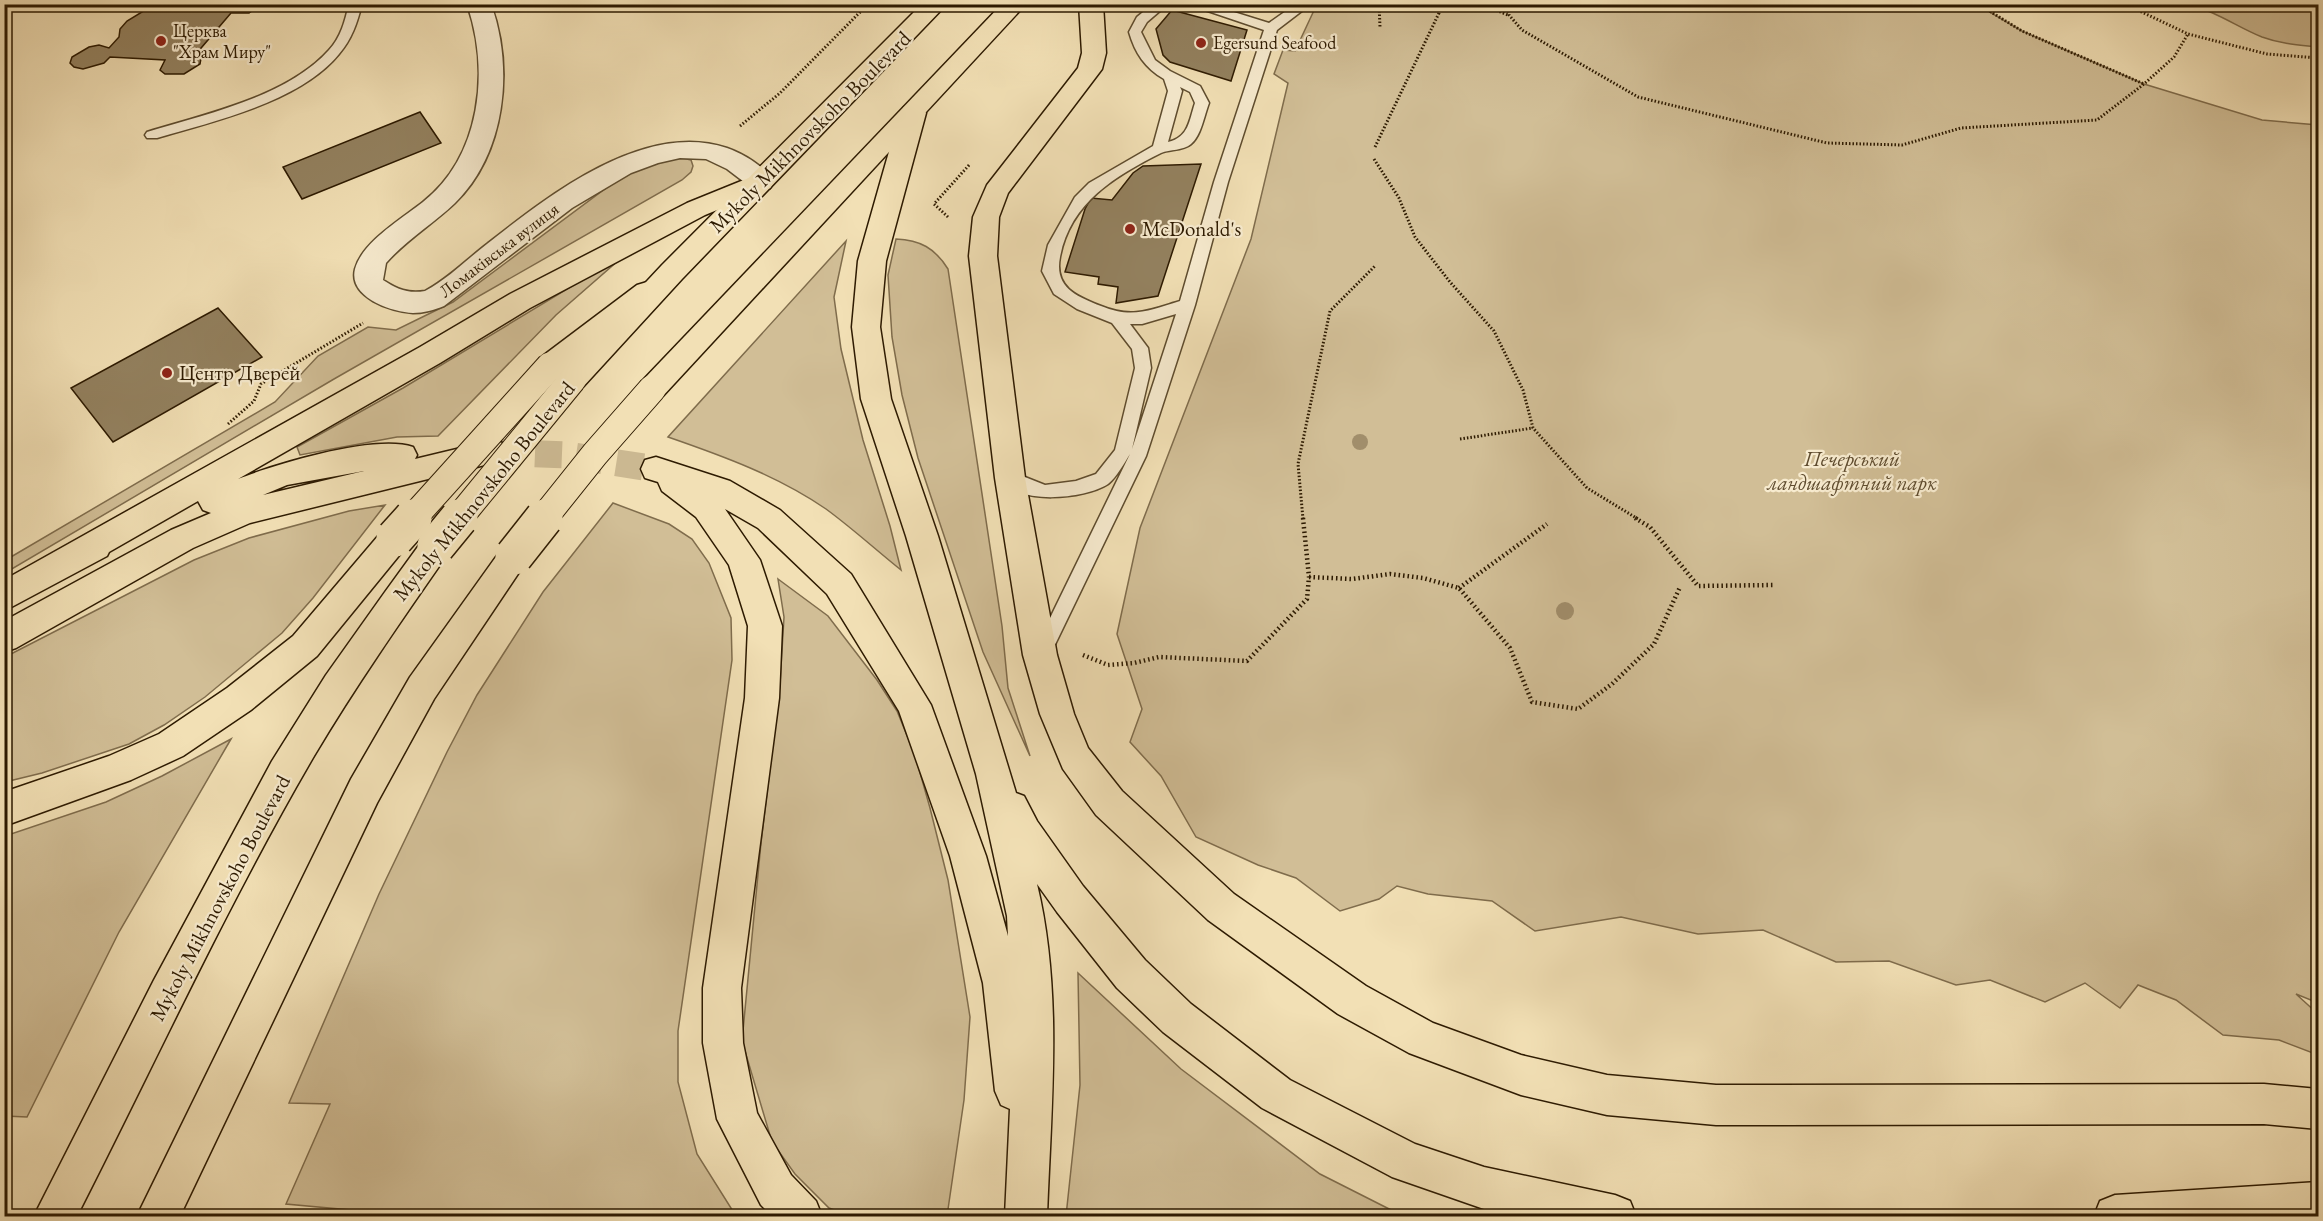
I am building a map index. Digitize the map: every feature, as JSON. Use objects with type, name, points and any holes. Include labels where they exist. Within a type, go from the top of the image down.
[{"type":"main road","name":"Mykoly Mikhnovskoho Boulevard","points":[[56,1216],[199,935],[286,772],[345,677],[561,373],[672,272],[936,4]]},
{"type":"main road","points":[[158,1216],[364,791],[422,688],[514,555],[595,454],[652,389],[1016,4]]},
{"type":"main road","points":[[1091,4],[1094,53],[1090,69],[996,191],[986,217],[983,256],[1010,478],[1058,654],[1057,714],[1075,758],[1109,802],[1221,907],[1352,999],[1423,1039],[1521,1075],[1607,1095],[1716,1105],[2240,1104],[2319,1109]]},
{"type":"main road","points":[[913,113],[872,261],[866,327],[876,399],[922,536],[994,774],[1026,916],[1034,1017],[1027,1203]]},
{"type":"main road","points":[[4,597],[420,361],[520,301],[696,209],[761,182]]},
{"type":"main road","points":[[4,809],[118,769],[171,745],[239,699],[305,646],[395,538],[561,373]]},
{"type":"main road","points":[[4,638],[182,539],[244,512],[494,452],[423,453],[353,460],[283,474],[77,555]]},
{"type":"main road","points":[[801,1216],[776,1190],[738,1119],[723,1043],[722,988],[762,698],[765,626],[744,560],[707,508],[656,469],[719,490],[769,519],[839,584],[914,705],[969,856],[1002,983],[1027,1203]]},
{"type":"main road","points":[[994,774],[1024,833],[1070,899],[1131,974],[1177,1018],[1275,1094],[1407,1162],[1484,1188],[1615,1216]]},
{"type":"main road","points":[[2115,1216],[2319,1203]]},
{"type":"street","name":"Ломаківська вулиця","points":[[479,4],[488,31],[493,75],[487,112],[477,148],[455,187],[421,219],[382,249],[369,267],[369,284],[397,302],[429,301],[455,285],[533,221],[619,168],[674,151],[705,151],[742,165],[761,182]]},
{"type":"lane","points":[[152,135],[272,96],[322,65],[348,33],[356,4]]},
{"type":"lane","points":[[1162,4],[1142,20],[1136,32],[1139,45],[1148,61],[1171,80],[1195,89],[1202,103],[1190,137],[1185,143],[1159,148],[1094,186],[1080,200],[1055,245],[1050,271],[1059,290],[1082,305],[1117,319],[1142,318],[1187,305]]},
{"type":"lane","points":[[1193,4],[1271,28]]},
{"type":"lane","points":[[1058,654],[1065,604],[1138,456],[1187,305],[1221,182],[1271,28],[1305,4]]},
{"type":"lane","points":[[1159,148],[1176,91],[1171,80]]},
{"type":"lane","points":[[1010,478],[1027,487],[1045,492],[1076,488],[1102,479],[1123,452],[1143,368],[1140,348],[1117,319]]},
{"type":"path","points":[[780,93],[868,4]]},
{"type":"path","points":[[1379,4],[1380,27]]},
{"type":"path","points":[[1375,147],[1439,13],[1439,4]]},
{"type":"path","points":[[1480,4],[1509,15]]},
{"type":"path","points":[[1507,4],[1509,15],[1521,30],[1638,96],[1827,143],[1902,145],[1961,128],[2097,120],[2144,84],[2174,57],[2188,34]]},
{"type":"path","points":[[1978,4],[2022,31],[2144,84]]},
{"type":"path","points":[[2125,4],[2188,34],[2267,54],[2319,58]]},
{"type":"path","points":[[1374,159],[1399,198],[1415,237],[1450,282],[1494,331],[1523,390],[1533,428],[1587,488],[1650,527],[1698,586],[1773,585]]},
{"type":"path","points":[[953,222],[934,204],[972,161]]},
{"type":"path","points":[[1065,604],[1058,654],[1108,665],[1134,663],[1159,657],[1247,661],[1307,599],[1309,577],[1298,464],[1314,380],[1330,312],[1375,266]]},
{"type":"path","points":[[220,429],[231,423],[254,401],[261,384],[361,324],[429,301]]},
{"type":"path","points":[[1460,439],[1533,428]]},
{"type":"path","points":[[1459,588],[1547,524]]},
{"type":"path","points":[[1309,577],[1352,579],[1390,574],[1424,578],[1459,588],[1510,648],[1532,702],[1578,709],[1612,684],[1654,644],[1680,587]]},
{"type":"green space","name":"Печерський ландшафтний парк","points":[[1317,4],[1978,5],[2022,31],[2144,84],[2262,120],[2318,125],[2318,1003],[2296,994],[2318,1014],[2318,1055],[2279,1040],[2223,1035],[2176,1000],[2138,985],[2120,1008],[2085,983],[2045,1002],[1990,980],[1956,985],[1889,961],[1836,962],[1763,930],[1698,934],[1621,917],[1535,931],[1492,901],[1428,894],[1397,886],[1379,899],[1340,911],[1296,878],[1258,865],[1196,837],[1161,776],[1130,742],[1142,709],[1117,634],[1140,528],[1251,239],[1288,83],[1274,74],[1283,50],[1295,51]]},
{"type":"green space","points":[[2189,5],[2318,5],[2318,47],[2269,39],[2208,11]]},
{"type":"green space","points":[[682,158],[691,160],[693,166],[691,172],[682,180],[334,379],[5,573],[4,561],[275,402],[318,356],[368,327],[396,330],[453,302],[621,177],[650,164]]},
{"type":"green space","points":[[896,239],[926,246],[948,269],[1002,626],[1008,688],[1030,756],[983,652],[918,458],[902,395],[892,337],[888,275]]},
{"type":"green space","points":[[846,241],[834,297],[841,349],[863,440],[901,570],[836,516],[789,486],[750,468],[668,437]]},
{"type":"green space","points":[[627,253],[556,315],[438,436],[397,437],[300,455],[297,447],[403,388]]},
{"type":"green space","points":[[613,503],[669,524],[692,539],[709,563],[731,618],[732,660],[678,1031],[678,1082],[697,1154],[736,1216],[416,1216],[286,1204],[330,1104],[289,1103],[379,894],[477,695],[543,592]]},
{"type":"green space","points":[[385,505],[313,598],[282,633],[205,697],[164,725],[129,744],[42,773],[5,782],[5,657],[194,560],[249,538],[349,511]]},
{"type":"green space","points":[[778,579],[828,616],[877,680],[897,711],[915,755],[930,808],[948,880],[970,1017],[964,1100],[947,1216],[850,1216],[829,1208],[795,1174],[772,1142],[742,1041],[761,843],[780,684],[784,617]]},
{"type":"green space","points":[[231,739],[119,932],[27,1117],[5,1116],[5,836],[106,802],[162,776]]},
{"type":"green space","points":[[1078,973],[1181,1069],[1320,1174],[1403,1216],[1066,1216],[1080,1085]]},
{"type":"building","name":"Церква \"Храм Миру\"","points":[[155,4],[261,4],[249,13],[231,13],[196,54],[201,58],[200,64],[184,74],[165,74],[160,70],[165,60],[110,57],[104,63],[83,69],[74,67],[70,63],[72,57],[89,47],[99,45],[109,48],[119,37],[120,29],[127,21]]},
{"type":"building","name":"Egersund Seafood","points":[[1172,10],[1247,30],[1231,81],[1170,62],[1163,55],[1156,29]]},
{"type":"building","points":[[420,112],[441,143],[302,199],[283,167]]},
{"type":"building","name":"McDonald's","points":[[1201,164],[1158,296],[1116,303],[1118,287],[1098,284],[1099,277],[1065,272],[1085,209],[1091,198],[1112,200],[1133,173],[1143,166]]},
{"type":"building","name":"Центр Дверей","points":[[218,308],[262,357],[113,442],[71,388]]},
{"type":"tunnel","points":[[494,452],[567,455],[656,469]]},
{"type":"place","name":"Церква \"Храм Миру\"","points":[[161,41]]},
{"type":"place","name":"Egersund Seafood","points":[[1201,43]]},
{"type":"place","name":"McDonald's","points":[[1130,229]]},
{"type":"place","name":"Центр Дверей","points":[[167,373]]}]
